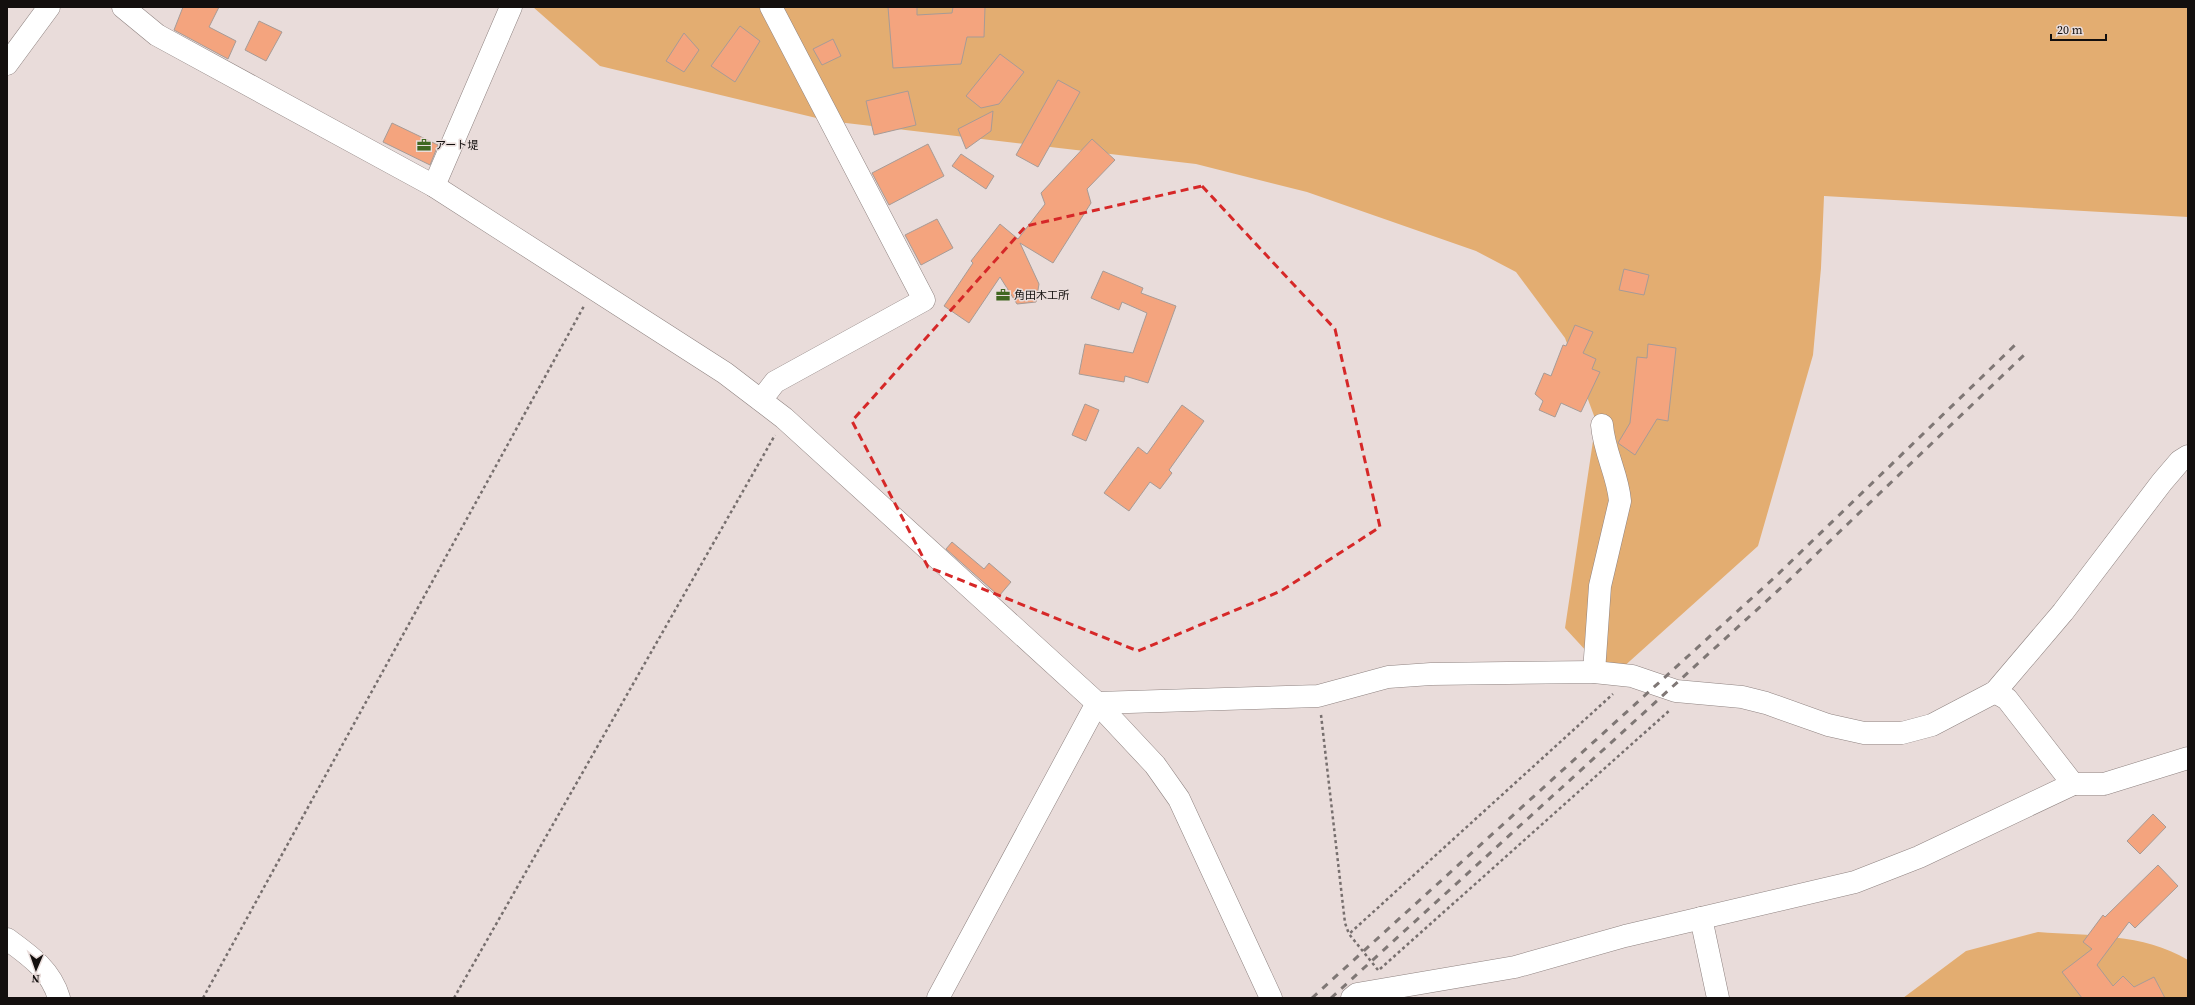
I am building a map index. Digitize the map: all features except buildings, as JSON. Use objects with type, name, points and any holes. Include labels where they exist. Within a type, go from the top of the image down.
[{"type":"street","points":[[7,64],[49,7]]},
{"type":"street","points":[[123,7],[157,35],[434,186],[725,373],[784,418],[1097,703],[1155,764],[1179,799],[1271,998]]},
{"type":"street","points":[[434,186],[511,7]]},
{"type":"street","points":[[761,400],[775,382],[924,300],[771,7]]},
{"type":"street","points":[[1594,672],[1600,586],[1620,501],[1619,491],[1603,440],[1602,425]]},
{"type":"street","points":[[1097,703],[1318,696],[1388,677],[1431,674],[1594,672],[1632,676],[1676,692],[1742,696],[1766,703],[1828,726],[1864,733],[1902,733],[1932,725],[1995,692],[2063,612],[2162,482],[2180,461],[2188,456]]},
{"type":"street","points":[[1995,692],[2007,699],[2073,784]]},
{"type":"street","points":[[938,998],[1097,703]]},
{"type":"street","points":[[1355,996],[1515,967],[1625,936],[1855,882],[1919,857],[2073,784],[2104,784],[2188,758]]},
{"type":"street","points":[[1701,918],[1718,998]]},
{"type":"street","points":[[7,939],[38,961],[53,981],[60,998]]},
{"type":"path","points":[[203,998],[594,288]]},
{"type":"path","points":[[454,998],[784,418]]},
{"type":"path","points":[[1349,934],[1632,676]]},
{"type":"path","points":[[1355,996],[1378,970],[1690,693]]},
{"type":"path","points":[[1318,696],[1344,923],[1349,934],[1378,970]]},
{"type":"highlighted area","points":[[1202,186],[1335,329],[1380,527],[1281,591],[1138,651],[928,567],[852,421],[1026,226]]},
{"type":"shaded area","points":[[533,7],[2188,7],[2188,217],[1824,196],[1821,268],[1813,355],[1758,546],[1611,678],[1565,628],[1596,421],[1565,338],[1516,272],[1476,251],[1307,192],[1196,164],[829,121],[600,66]]},
{"type":"shaded area","points":[[2038,932],[2115,937],[2134,940],[2171,951],[2188,960],[2188,998],[1903,998],[1966,951]]},
{"type":"railway","points":[[1312,998],[1774,578],[2015,345]]},
{"type":"railway","points":[[1331,998],[1784,585],[2024,355]]},
{"type":"place","name":"アート堤","points":[[424,145]]},
{"type":"place","name":"角田木工所","points":[[1003,295]]}]
